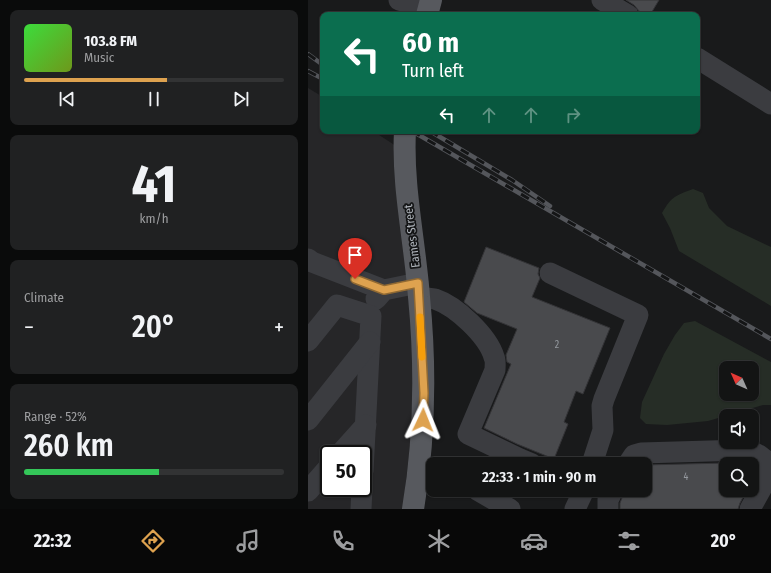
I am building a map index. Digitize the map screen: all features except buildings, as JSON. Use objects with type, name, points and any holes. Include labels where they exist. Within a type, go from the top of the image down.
[{"type":"main road","name":"Eames Street","points":[[404,134],[405,171],[419,291],[424,393],[422,434],[426,474],[413,509]]},
{"type":"street","points":[[399,0],[429,8]]},
{"type":"street","points":[[602,0],[623,12]]},
{"type":"street","points":[[700,60],[771,104]]},
{"type":"street","points":[[308,259],[312,262],[384,290],[419,291],[456,311],[474,327],[489,346],[495,358],[495,370],[468,434],[516,457]]},
{"type":"street","points":[[550,273],[638,315],[604,399],[602,406],[603,430],[594,457]]},
{"type":"street","points":[[364,314],[384,290]]},
{"type":"street","points":[[308,341],[337,305],[371,316],[365,445]]},
{"type":"street","points":[[308,420],[370,342]]},
{"type":"street","points":[[348,445],[366,425]]},
{"type":"street","points":[[633,457],[641,453],[750,451],[767,461],[771,469],[769,476],[750,509]]},
{"type":"street","points":[[308,491],[320,477]]},
{"type":"street","points":[[361,509],[362,497]]},
{"type":"street","points":[[489,497],[510,509]]},
{"type":"street","points":[[575,509],[581,497]]},
{"type":"street","points":[[608,509],[610,497]]},
{"type":"shaded area","points":[[308,88],[320,95],[320,134],[378,134],[399,148],[402,232],[414,355],[413,418],[403,509],[308,509]]},
{"type":"shaded area","points":[[693,189],[703,193],[709,208],[727,226],[771,247],[771,306],[679,251],[662,213],[674,197]]},
{"type":"shaded area","points":[[695,321],[771,362],[771,405],[763,405],[749,409],[719,409],[719,418],[708,421],[667,425],[646,424],[640,418],[642,402],[664,354],[684,323]]},
{"type":"railway","points":[[308,54],[320,63]]},
{"type":"railway","points":[[308,71],[320,77]]},
{"type":"railway","points":[[417,134],[771,339]]},
{"type":"railway","points":[[435,134],[512,180],[550,206]]},
{"type":"slow traffic","points":[[420,317],[422,357]]},
{"type":"route","points":[[355,279],[384,290],[418,283],[424,393],[423,420]]}]
